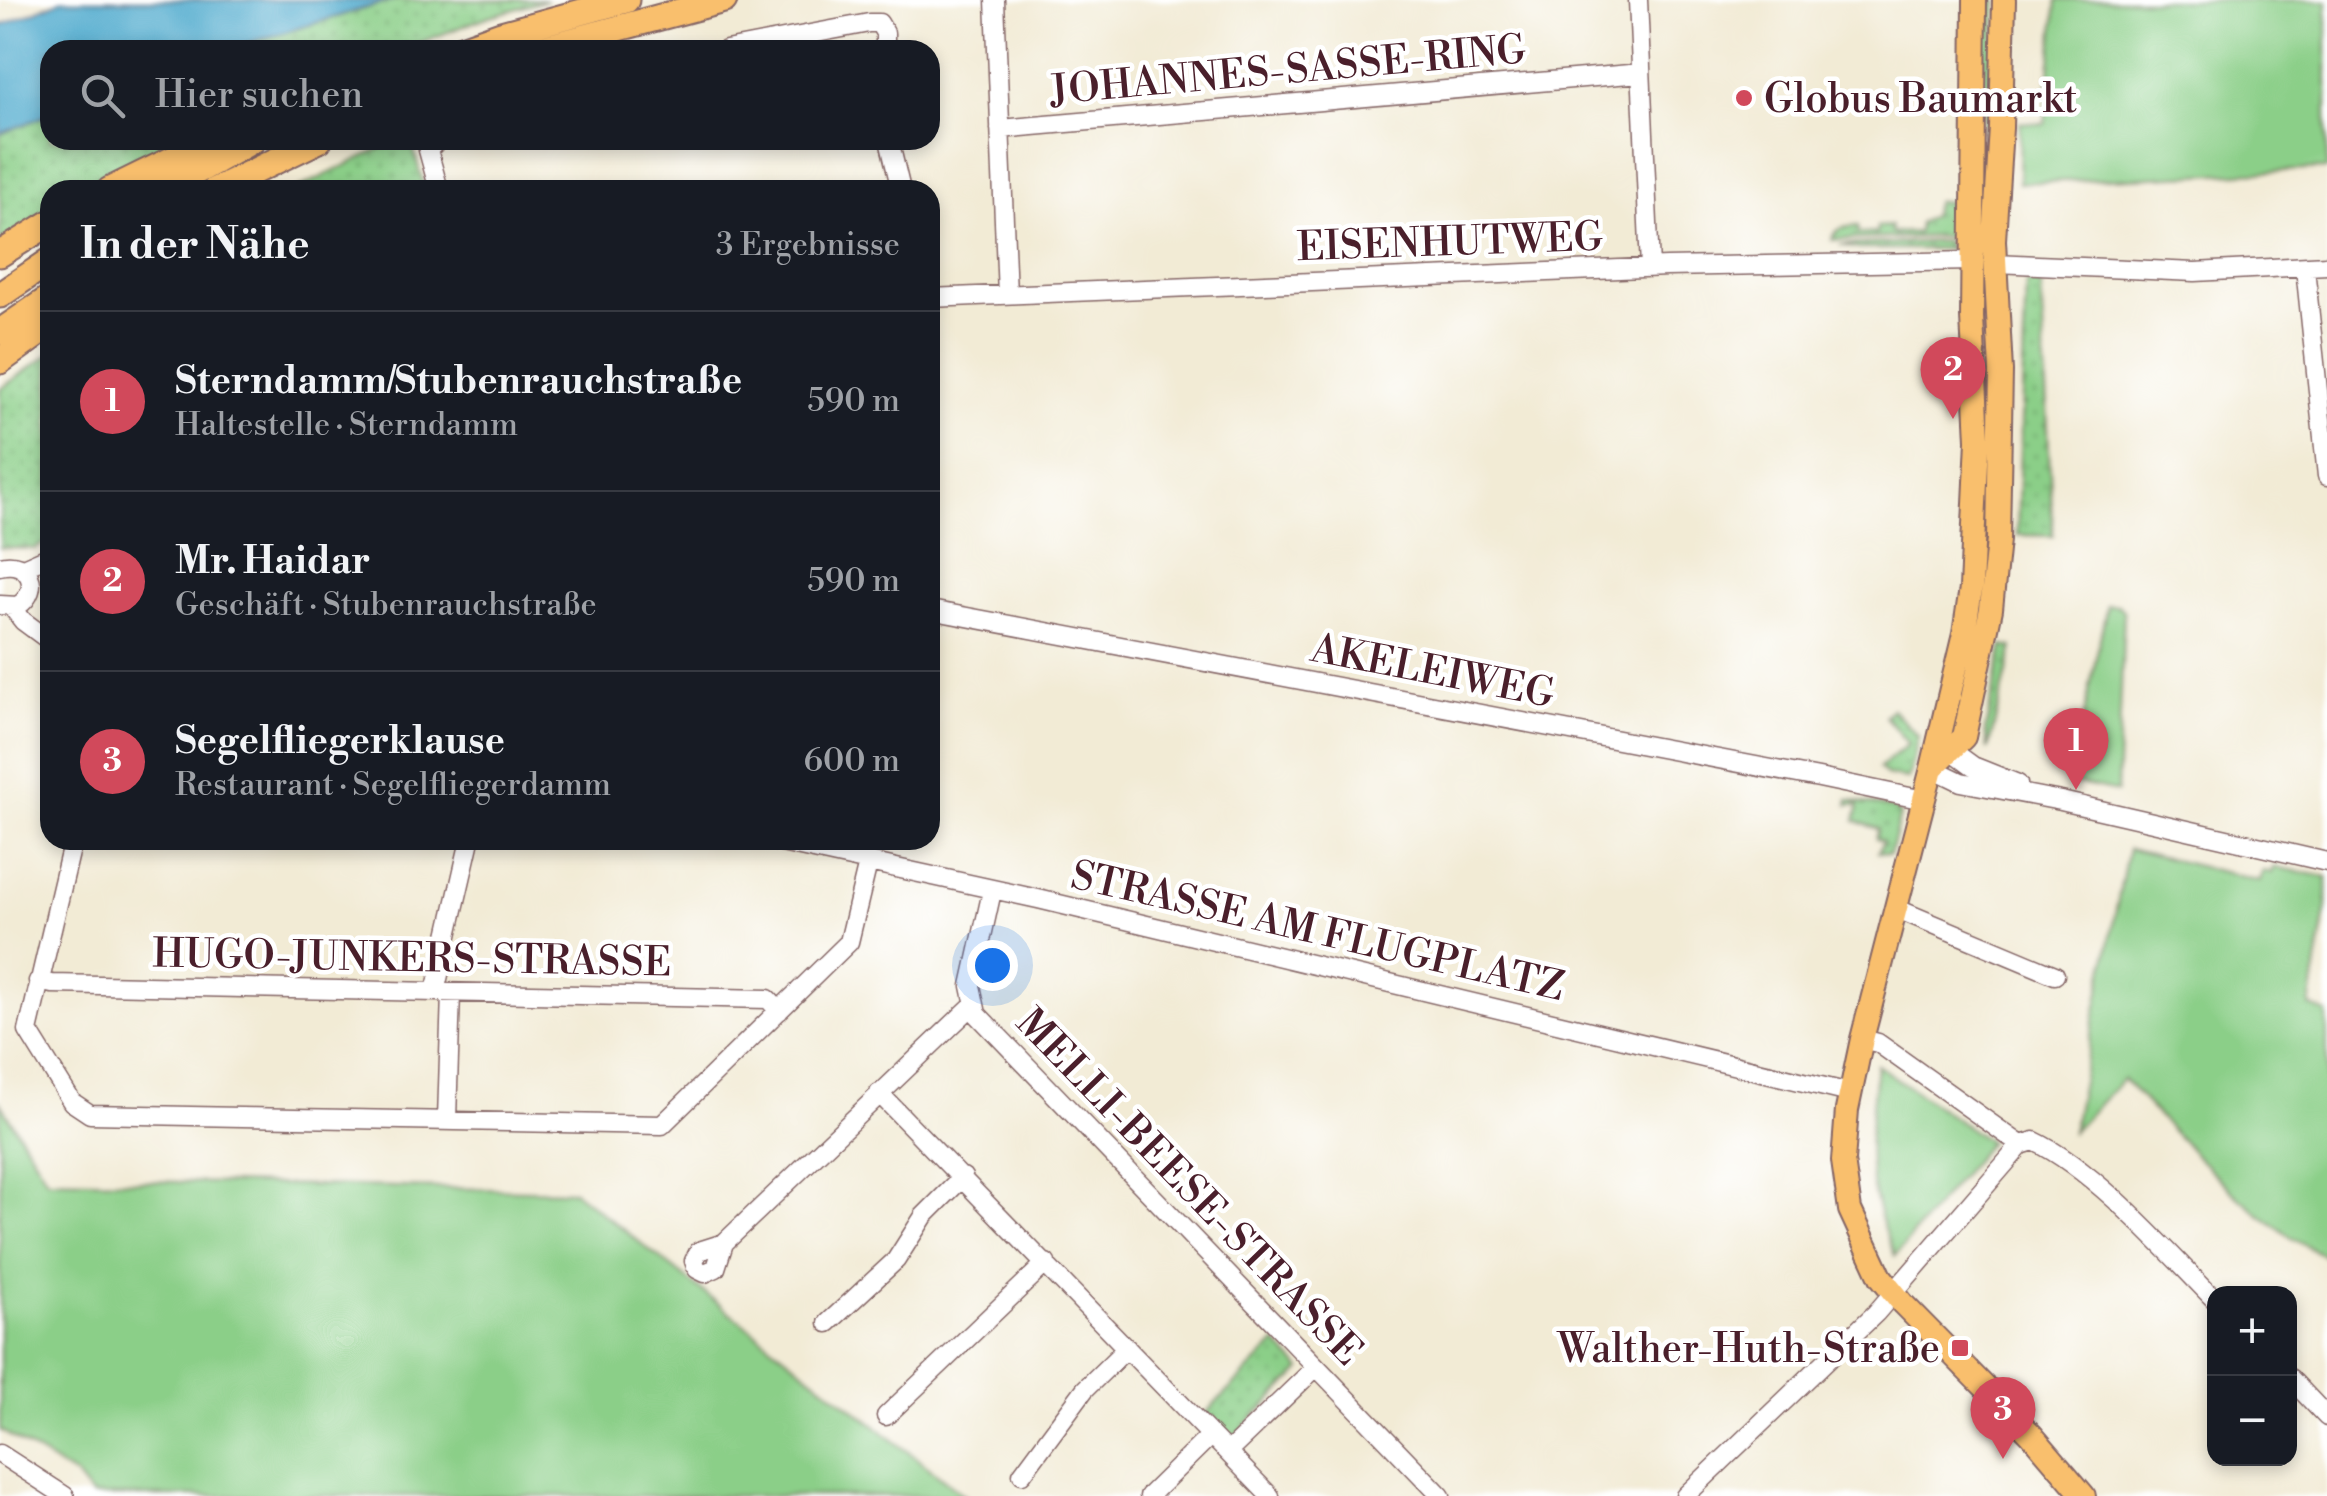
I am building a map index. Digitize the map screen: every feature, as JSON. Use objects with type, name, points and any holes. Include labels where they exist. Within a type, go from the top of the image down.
[{"type":"highway","points":[[484,40],[626,0]]},
{"type":"highway","points":[[572,40],[724,0]]},
{"type":"highway","points":[[130,180],[192,150]]},
{"type":"highway","points":[[181,180],[236,150]]},
{"type":"highway","points":[[246,180],[301,150]]},
{"type":"highway","points":[[0,254],[40,229]]},
{"type":"highway","points":[[0,295],[40,268]]},
{"type":"highway","points":[[0,332],[40,305]]},
{"type":"highway","points":[[0,361],[40,332]]},
{"type":"main road","points":[[1932,768],[1964,738],[1992,609],[1998,540],[2001,371],[1984,262],[1976,0]]},
{"type":"main road","points":[[2004,0],[1984,262],[1972,317],[1978,440],[1971,588],[1932,768],[1850,1093],[1843,1141],[1845,1182],[1850,1210],[1876,1269],[1894,1294],[2031,1434],[2084,1496]]},
{"type":"street","name":"JOHANNES-SASSE-RING","points":[[995,0],[1006,295]]},
{"type":"street","points":[[1638,0],[1650,268]]},
{"type":"street","points":[[777,40],[868,22],[879,24],[885,40]]},
{"type":"street","name":"JOHANNES-SASSE-RING","points":[[1000,128],[1642,73]]},
{"type":"street","points":[[428,150],[436,180]]},
{"type":"street","points":[[891,150],[899,180]]},
{"type":"street","name":"EISENHUTWEG","points":[[940,298],[1650,268],[1984,262],[2195,272],[2327,266]]},
{"type":"street","points":[[2305,268],[2327,476]]},
{"type":"street","points":[[0,566],[12,564],[28,582],[40,615]]},
{"type":"street","points":[[40,568],[6,606],[40,634]]},
{"type":"street","points":[[28,582],[40,574]]},
{"type":"street","name":"AKELEIWEG","points":[[940,612],[1924,800]]},
{"type":"street","points":[[1951,750],[1980,769],[2060,800]]},
{"type":"street","points":[[1932,768],[1962,782],[2060,800],[2327,862]]},
{"type":"street","points":[[71,850],[28,1031],[72,1102],[82,1111],[662,1125],[850,942],[868,864]]},
{"type":"street","points":[[447,1119],[443,993],[468,850]]},
{"type":"street","name":"STRASSE AM FLUGPLATZ","points":[[810,850],[1850,1093]]},
{"type":"street","name":"MELLI-BEESE-STRASSE","points":[[992,891],[971,986],[973,1006],[984,1024],[1441,1496]]},
{"type":"street","points":[[1896,908],[2055,974]]},
{"type":"street","name":"HUGO-JUNKERS-STRASSE","points":[[38,981],[768,999],[779,1011]]},
{"type":"street","points":[[724,1243],[973,1006]]},
{"type":"street","points":[[1862,1039],[1878,1043],[2021,1145]]},
{"type":"street","points":[[879,1093],[1270,1496]]},
{"type":"street","points":[[1685,1496],[1894,1294],[2021,1145],[2034,1141],[2060,1154],[2125,1211],[2207,1293]]},
{"type":"street","points":[[828,1324],[896,1260],[924,1216],[963,1177]]},
{"type":"street","points":[[886,1416],[1046,1263]]},
{"type":"street","points":[[1022,1474],[1084,1389],[1127,1348]]},
{"type":"street","points":[[1228,1452],[1316,1367]]},
{"type":"street","points":[[2297,1385],[2327,1417]]},
{"type":"street","points":[[1149,1496],[1212,1436]]},
{"type":"street","points":[[0,1454],[65,1496]]},
{"type":"green space","points":[[393,0],[547,0],[427,40],[259,40]]},
{"type":"green space","points":[[1982,0],[1996,0],[1984,235],[1985,204]]},
{"type":"green space","points":[[2057,0],[2327,0],[2327,169],[2019,183],[2020,122],[2045,124]]},
{"type":"green space","points":[[40,118],[40,150],[169,150],[110,180],[40,180],[40,217],[0,242],[0,134]]},
{"type":"green space","points":[[377,150],[414,150],[422,180],[316,180]]},
{"type":"green space","points":[[1957,201],[1956,236],[1832,240],[1838,230],[1854,226],[1858,226],[1859,234],[1877,233],[1877,227],[1891,226],[1891,233],[1918,232],[1919,223],[1931,216],[1936,202]]},
{"type":"green space","points":[[1947,241],[1949,249],[1859,249],[1840,245]]},
{"type":"green space","points":[[2026,283],[2041,283],[2053,536],[2017,535]]},
{"type":"green space","points":[[40,361],[40,546],[35,549],[0,548],[0,389]]},
{"type":"green space","points":[[2107,605],[2118,605],[2124,612],[2117,792],[2070,782]]},
{"type":"green space","points":[[2003,646],[2013,648],[1988,750],[1985,731]]},
{"type":"green space","points":[[1892,709],[1918,736],[1908,779],[1886,775],[1879,768],[1908,744],[1885,716]]},
{"type":"green space","points":[[1849,800],[1895,809],[1900,815],[1890,854],[1878,852],[1883,841],[1876,839],[1879,829],[1855,821],[1859,805],[1848,805]]},
{"type":"green space","points":[[2128,849],[2260,881],[2263,871],[2272,873],[2274,867],[2327,877],[2327,905],[2310,1006],[2327,1013],[2327,1257],[2297,1241],[2243,1201],[2123,1079],[2072,1132]]},
{"type":"green space","points":[[1877,1065],[1989,1142],[1895,1256],[1872,1184],[1870,1140]]},
{"type":"green space","points":[[0,1103],[47,1179],[574,1191],[965,1496],[91,1496],[75,1476],[0,1430]]},
{"type":"green space","points":[[1276,1343],[1302,1370],[1226,1444],[1200,1419]]},
{"type":"water","points":[[61,0],[393,0],[259,40],[40,40],[40,118],[0,134],[0,26]]},
{"type":"place","name":"Globus Baumarkt","points":[[1744,98]]},
{"type":"place","name":"Mr. Haidar","points":[[1953,419]]},
{"type":"place","name":"Sterndamm/Stubenrauchstraße","points":[[2076,790]]},
{"type":"place","name":"Walther-Huth-Straße","points":[[1960,1348]]},
{"type":"place","name":"Segelfliegerklause","points":[[2003,1459]]}]
